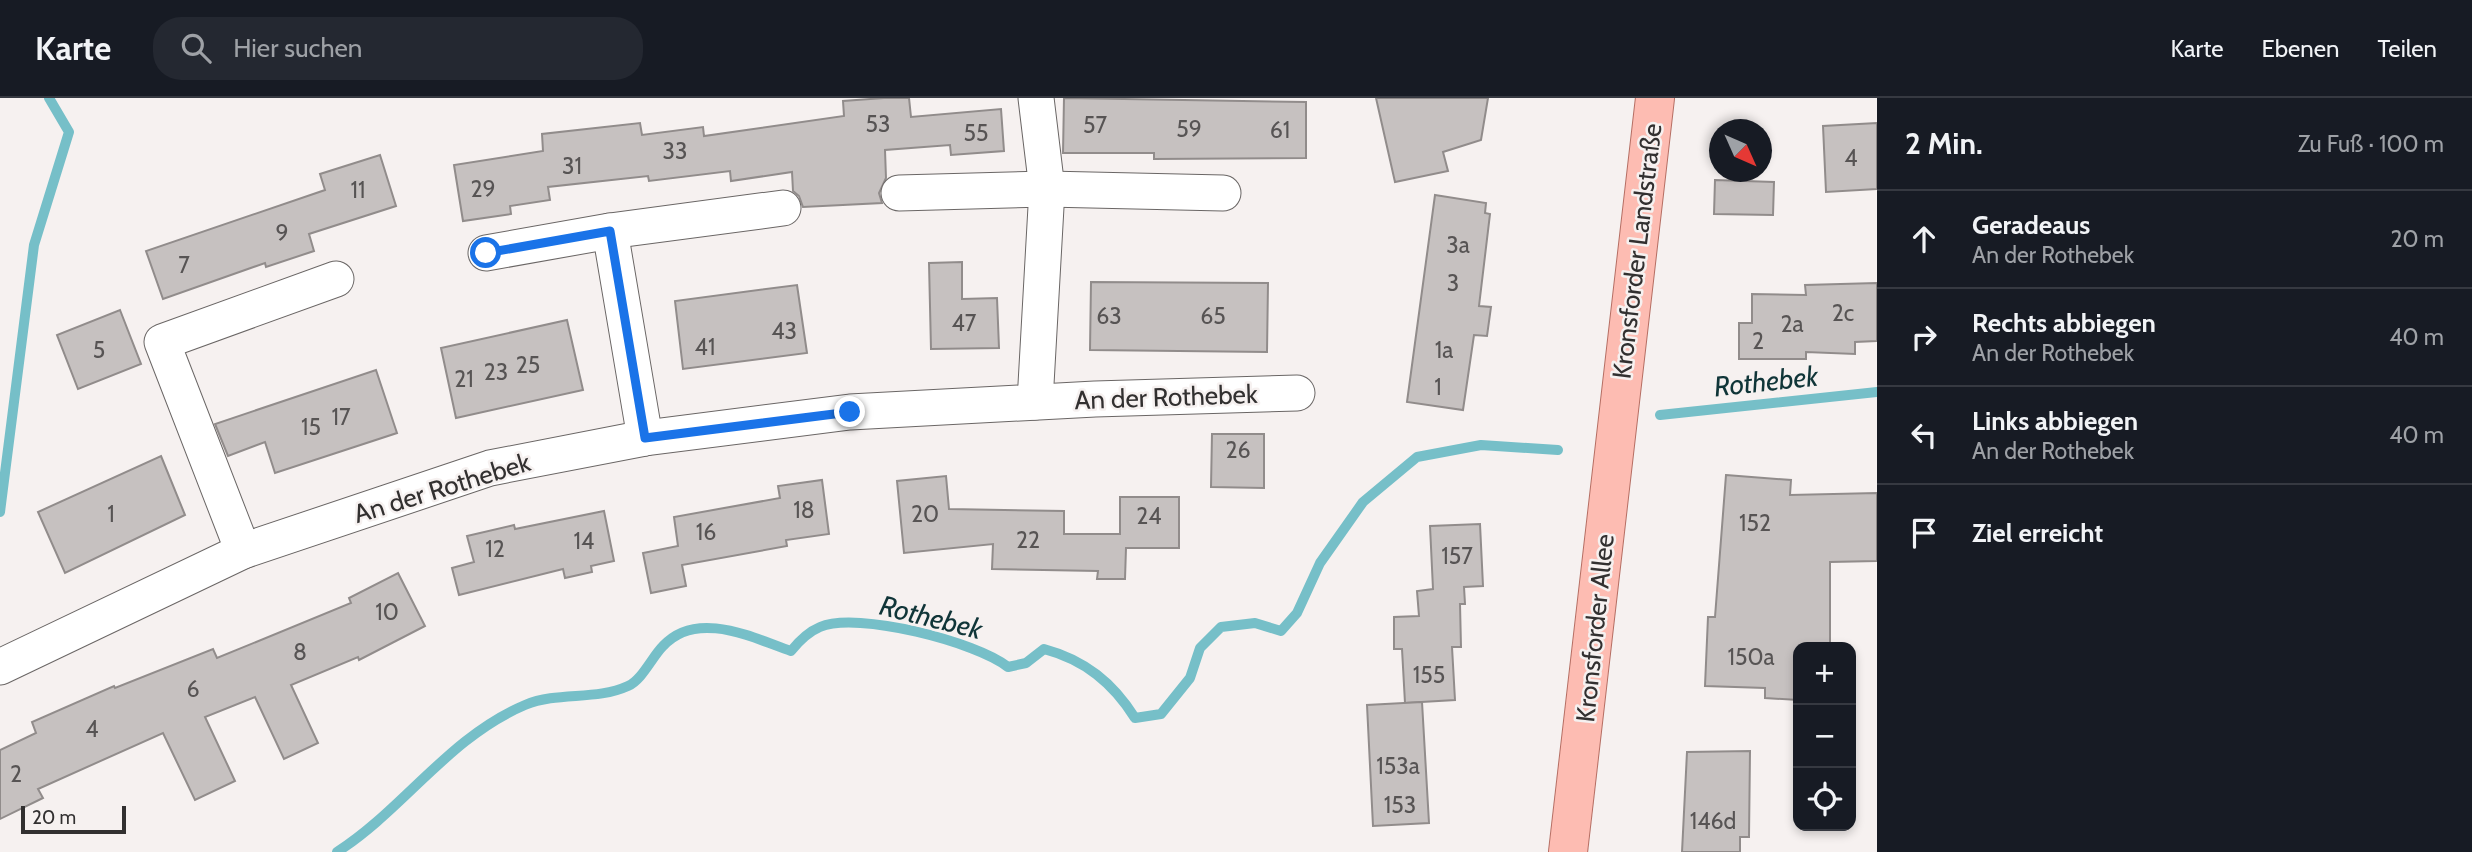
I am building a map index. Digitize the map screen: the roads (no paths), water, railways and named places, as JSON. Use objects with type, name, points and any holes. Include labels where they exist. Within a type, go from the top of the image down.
[{"type":"main road","name":"Kronsforder Landstraße","points":[[1619,404],[1655,98]]},
{"type":"main road","name":"Kronsforder Allee","points":[[1568,852],[1619,404]]},
{"type":"street","name":"An der Rothebek","points":[[1035,402],[1046,189],[1036,98]]},
{"type":"street","points":[[900,193],[1046,189],[1223,193]]},
{"type":"street","points":[[486,253],[610,231],[783,208]]},
{"type":"street","points":[[610,231],[645,438]]},
{"type":"street","points":[[243,551],[162,342],[335,279]]},
{"type":"street","name":"An der Rothebek","points":[[0,667],[243,551],[490,468],[645,438],[850,412],[1035,402],[1297,393]]},
{"type":"waterway","points":[[0,512],[34,245],[69,132],[49,98]]},
{"type":"waterway","name":"Rothebek","points":[[1660,415],[1877,392]]},
{"type":"waterway","name":"Rothebek","points":[[337,852],[361,835],[450,754],[498,719],[538,701],[603,693],[628,686],[638,679],[663,646],[677,635],[692,629],[726,630],[791,651],[804,637],[820,627],[837,623],[888,626],[945,639],[993,657],[1008,667],[1026,663],[1044,649],[1085,666],[1097,674],[1135,718],[1161,714],[1190,678],[1200,648],[1221,627],[1255,623],[1281,631],[1297,613],[1320,563],[1363,502],[1417,457],[1481,445],[1558,450]]}]
